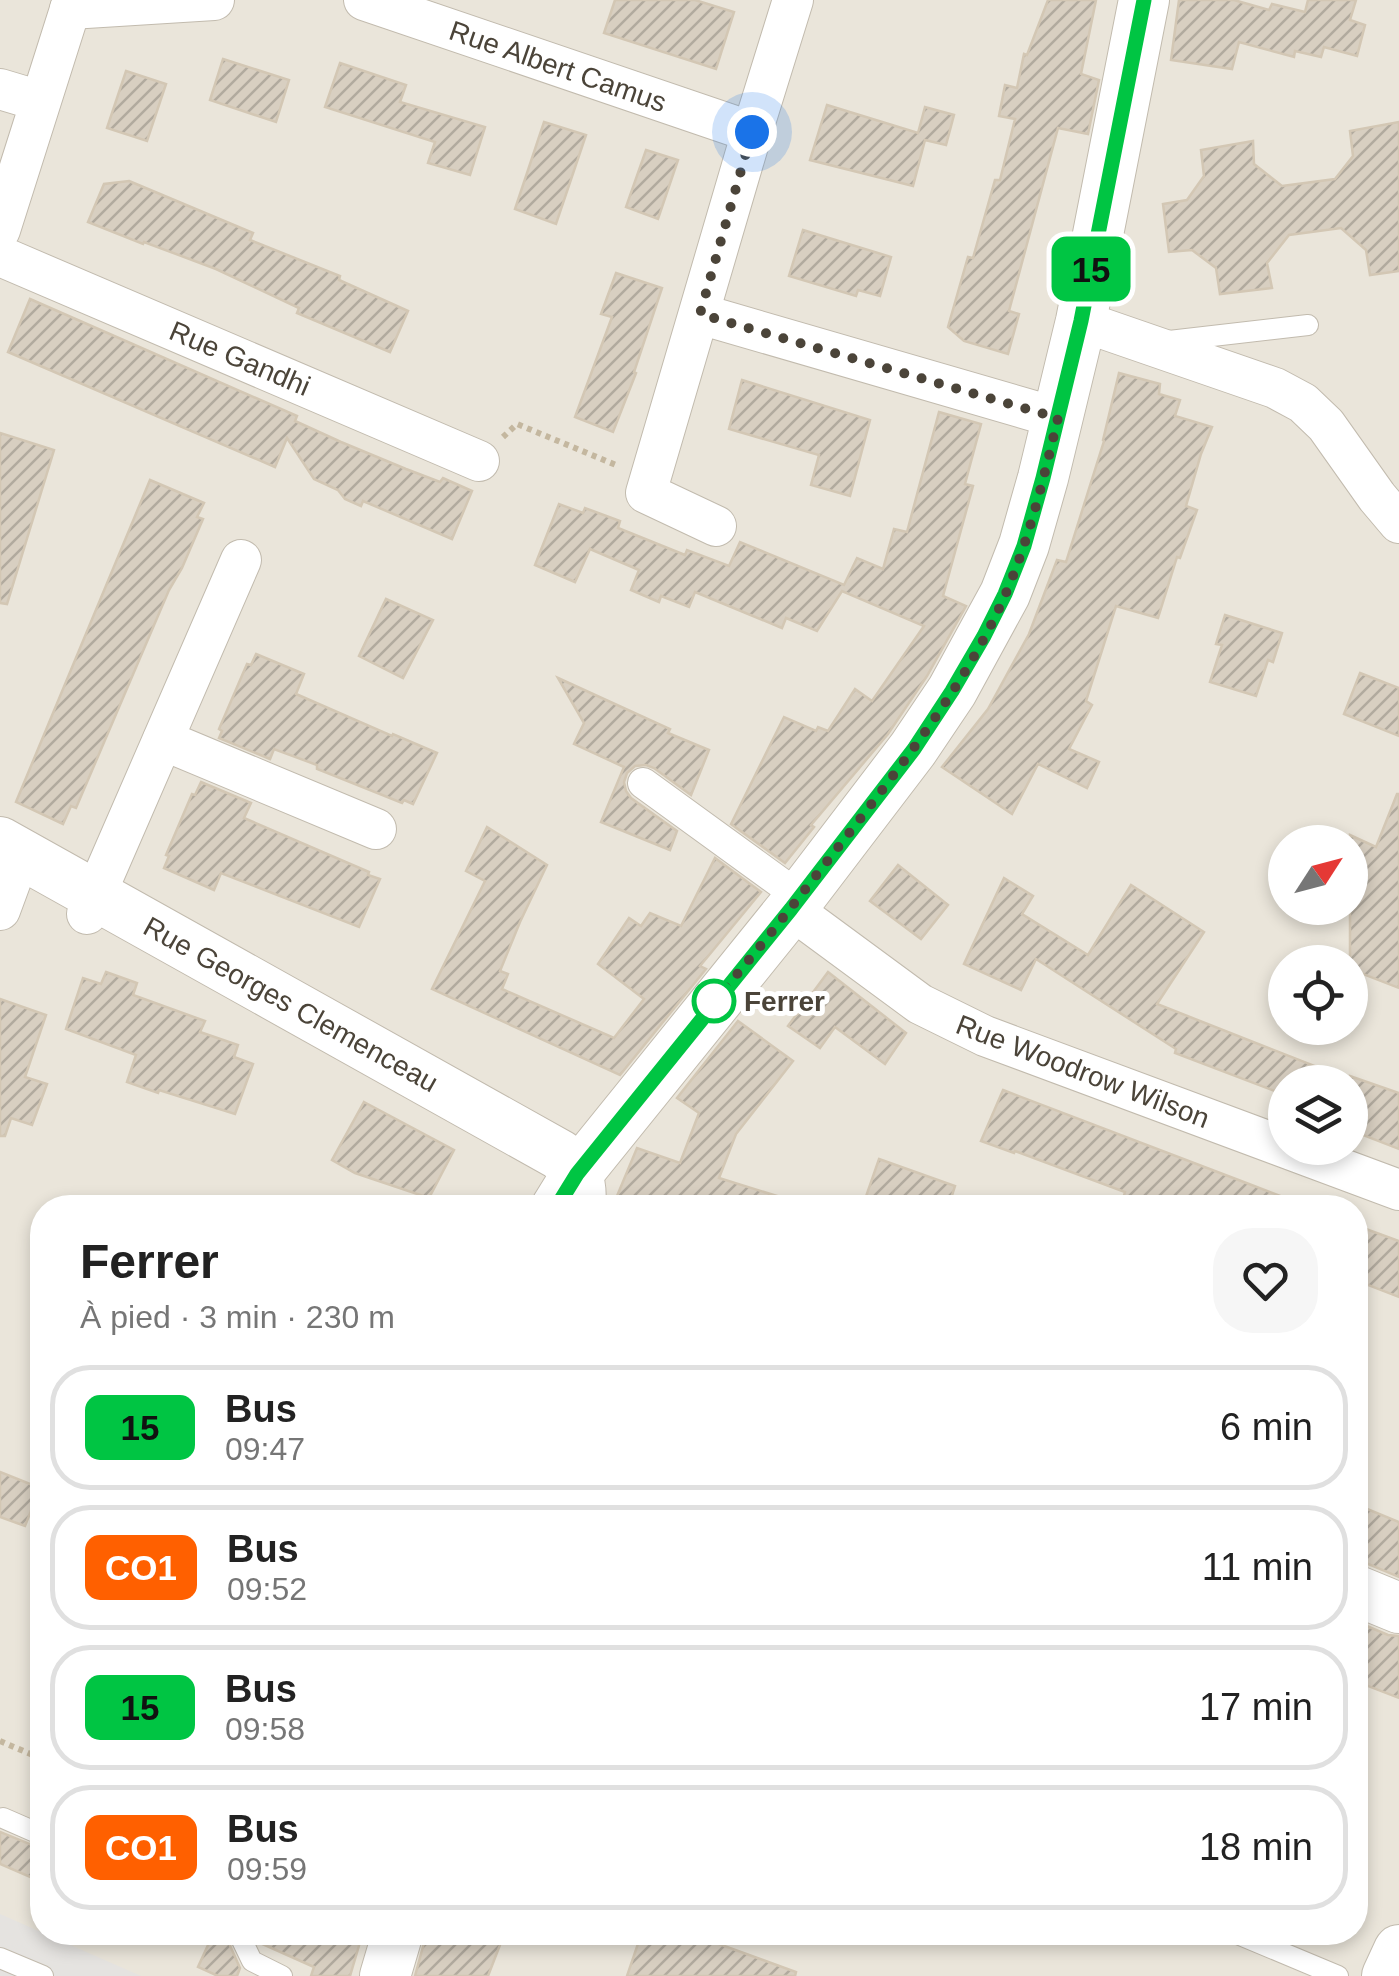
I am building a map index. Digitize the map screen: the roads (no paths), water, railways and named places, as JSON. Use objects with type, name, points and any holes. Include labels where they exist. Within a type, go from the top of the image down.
[{"type":"street","points":[[0,230],[71,4],[214,0]]},
{"type":"street","name":"Rue Albert Camus","points":[[364,0],[752,132]]},
{"type":"street","points":[[716,526],[646,493],[793,0]]},
{"type":"street","points":[[569,1195],[914,749],[984,636],[1005,594],[1024,546],[1081,321],[1144,0]]},
{"type":"street","points":[[0,89],[40,102]]},
{"type":"street","name":"Rue Gandhi","points":[[0,256],[479,461]]},
{"type":"street","points":[[700,314],[1058,418]]},
{"type":"street","points":[[1081,321],[1275,388],[1303,403],[1326,425],[1399,523]]},
{"type":"street","points":[[90,905],[241,560]]},
{"type":"street","points":[[163,740],[376,829]]},
{"type":"street","points":[[642,782],[795,903]]},
{"type":"street","name":"Rue Georges Clemenceau","points":[[7,869],[90,905],[531,1138],[560,1155],[565,1195]]},
{"type":"street","name":"Rue Woodrow Wilson","points":[[795,903],[899,989],[938,1015],[984,1036],[1399,1190]]},
{"type":"street","points":[[1368,1595],[1399,1608]]},
{"type":"street","points":[[385,1976],[394,1945]]},
{"type":"street","points":[[1387,1976],[1399,1950]]},
{"type":"lane","points":[[1148,344],[1308,325]]},
{"type":"lane","points":[[3,1818],[30,1830]]},
{"type":"lane","points":[[244,1945],[252,1961],[282,1976]]},
{"type":"lane","points":[[1265,1945],[1338,1976]]},
{"type":"lane","points":[[4,1965],[42,1976]]},
{"type":"place","name":"Ferrer","points":[[714,1001]]}]
